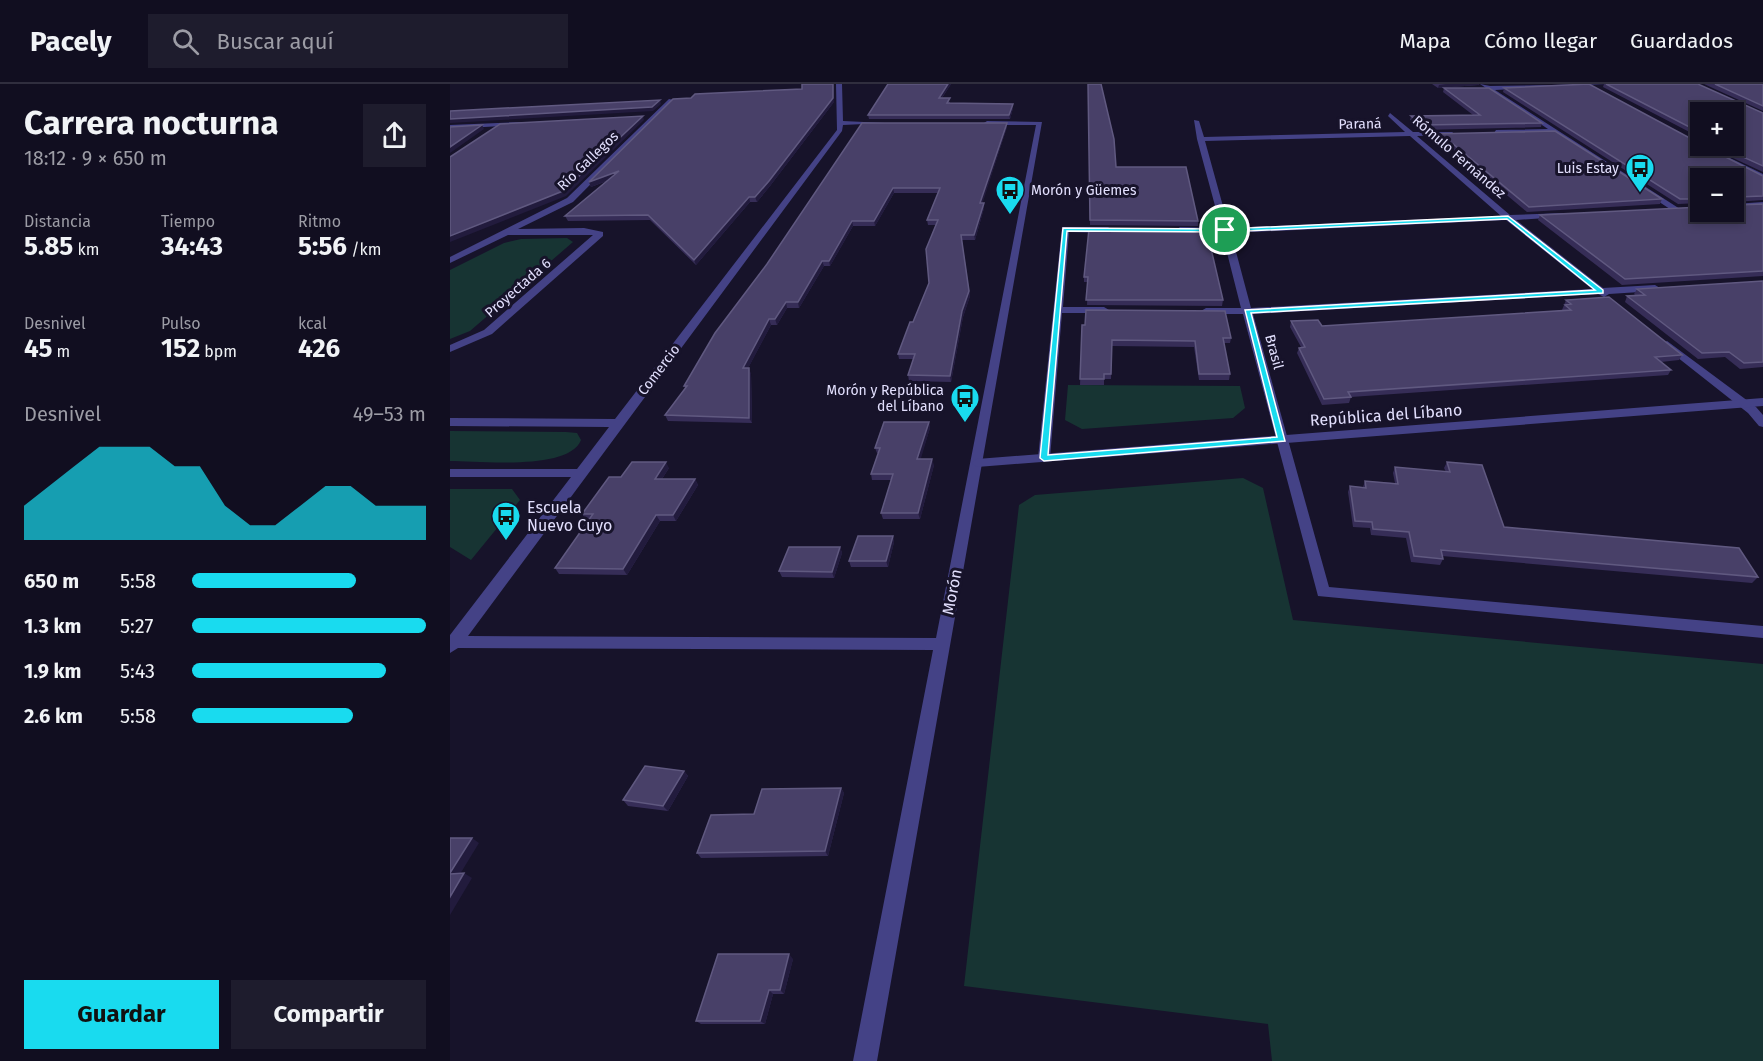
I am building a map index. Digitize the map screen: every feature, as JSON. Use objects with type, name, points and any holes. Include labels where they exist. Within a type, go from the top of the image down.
[{"type":"street","points":[[839,84],[840,123],[892,123]]},
{"type":"street","points":[[1588,84],[1598,90]]},
{"type":"street","points":[[1484,87],[1604,84]]},
{"type":"street","points":[[1484,87],[1680,208],[1654,210]]},
{"type":"street","name":"Río Gallegos","points":[[450,260],[570,200],[671,100]]},
{"type":"street","points":[[643,116],[655,115]]},
{"type":"street","name":"Rómulo Fernández","points":[[1390,115],[1508,217],[1610,298]]},
{"type":"street","name":"Brasil","points":[[1196,121],[1323,592],[1763,632]]},
{"type":"street","points":[[450,127],[524,123]]},
{"type":"street","name":"Comercio","points":[[452,644],[840,130],[840,123]]},
{"type":"street","name":"Morón","points":[[865,1061],[1040,123],[983,123]]},
{"type":"street","points":[[483,136],[500,124]]},
{"type":"street","points":[[1484,133],[1556,131]]},
{"type":"street","name":"Paraná","points":[[1200,139],[1460,133]]},
{"type":"street","points":[[1722,156],[1763,177]]},
{"type":"street","points":[[1744,205],[1763,204]]},
{"type":"street","points":[[1168,230],[1225,230],[1575,214]]},
{"type":"street","points":[[1044,458],[1065,230],[1122,230]]},
{"type":"street","name":"Proyectada 6","points":[[450,349],[488,332],[600,234],[591,231],[506,232]]},
{"type":"street","points":[[1200,311],[1278,311],[1671,287]]},
{"type":"street","points":[[1057,310],[1117,310]]},
{"type":"street","points":[[1654,334],[1743,404],[1763,423]]},
{"type":"street","name":"República del Líbano","points":[[977,463],[1763,402]]},
{"type":"street","points":[[450,422],[619,423]]},
{"type":"street","points":[[450,473],[581,473]]},
{"type":"street","points":[[452,644],[943,644]]},
{"type":"green space","points":[[567,238],[573,242],[470,331],[450,339],[450,270],[504,243],[521,239]]},
{"type":"green space","points":[[1068,385],[1240,386],[1245,408],[1233,418],[1082,429],[1065,420]]},
{"type":"green space","points":[[450,431],[566,432],[577,433],[581,440],[573,450],[542,460],[501,463],[450,461]]},
{"type":"green space","points":[[1243,478],[1263,488],[1293,620],[1763,664],[1763,1061],[1272,1061],[1268,1024],[964,986],[1019,505],[1035,495]]},
{"type":"green space","points":[[450,489],[512,489],[520,500],[471,560],[450,547]]},
{"type":"building","points":[[802,84],[833,84],[833,98],[769,181],[755,197],[749,197],[694,260],[648,215],[565,216],[619,171],[589,182],[673,99],[691,98],[695,94],[802,89]]},
{"type":"building","points":[[888,84],[948,84],[939,98],[950,98],[947,103],[1013,104],[1009,115],[868,115]]},
{"type":"building","points":[[1088,84],[1101,84],[1114,139],[1116,167],[1186,167],[1198,221],[1090,220]]},
{"type":"building","points":[[1589,84],[1690,138],[1690,156],[1724,156],[1763,176],[1763,196],[1744,197],[1744,168],[1690,168],[1690,199],[1680,199],[1504,88]]},
{"type":"building","points":[[1606,84],[1698,84],[1738,102],[1690,102],[1690,127]]},
{"type":"building","points":[[1715,84],[1763,84],[1763,106]]},
{"type":"building","points":[[1444,88],[1489,88],[1542,123],[1422,125],[1411,116],[1480,115]]},
{"type":"building","points":[[660,100],[652,107],[450,119],[450,111]]},
{"type":"building","points":[[1744,105],[1763,113],[1763,166],[1741,156],[1744,156]]},
{"type":"building","points":[[643,116],[563,191],[450,236],[450,157],[500,124]]},
{"type":"building","points":[[862,123],[1007,123],[980,203],[984,203],[974,235],[961,235],[969,291],[962,311],[950,376],[908,375],[915,354],[898,354],[910,322],[913,322],[929,283],[926,249],[938,220],[927,220],[940,188],[893,188],[874,221],[852,221],[829,261],[822,261],[798,302],[786,302],[775,319],[769,319],[743,368],[749,368],[749,418],[665,415],[687,386],[684,386],[715,333],[767,264]]},
{"type":"building","points":[[482,125],[450,147],[450,127]]},
{"type":"building","points":[[1555,131],[1662,199],[1529,207],[1453,144],[1444,143],[1432,134]]},
{"type":"building","points":[[1763,204],[1763,271],[1625,279],[1540,215],[1690,208],[1690,222],[1744,222],[1744,205]]},
{"type":"building","points":[[1089,229],[1200,230],[1202,240],[1209,240],[1223,300],[1086,300],[1088,277],[1084,277]]},
{"type":"building","points":[[1763,281],[1763,362],[1744,363],[1729,352],[1702,353],[1627,296],[1645,295],[1637,289]]},
{"type":"building","points":[[1609,297],[1682,355],[1655,357],[1671,370],[1348,392],[1351,397],[1324,399],[1299,348],[1305,347],[1291,321],[1318,320],[1322,326],[1571,310],[1565,305],[1571,304],[1566,300]]},
{"type":"building","points":[[1086,310],[1225,311],[1231,338],[1223,338],[1230,374],[1199,374],[1195,341],[1112,340],[1111,374],[1104,374],[1104,379],[1080,379],[1082,325],[1085,325]]},
{"type":"building","points":[[884,422],[929,422],[917,459],[932,459],[918,513],[881,513],[893,474],[871,474],[880,448],[875,448]]},
{"type":"building","points":[[632,462],[666,462],[655,479],[695,479],[673,515],[656,515],[623,569],[555,568],[593,514],[582,514],[609,477],[621,477]]},
{"type":"building","points":[[1447,462],[1482,465],[1504,527],[1739,548],[1758,577],[1441,550],[1443,559],[1414,556],[1409,532],[1373,529],[1372,522],[1355,521],[1350,486],[1366,488],[1365,481],[1398,484],[1395,467],[1450,472]]},
{"type":"building","points":[[858,536],[893,536],[886,561],[849,561]]},
{"type":"building","points":[[789,547],[840,547],[832,572],[779,571]]},
{"type":"building","points":[[645,766],[684,771],[663,806],[623,800]]},
{"type":"building","points":[[841,788],[825,851],[697,853],[711,815],[754,814],[762,789]]},
{"type":"building","points":[[450,838],[472,838],[450,873]]},
{"type":"building","points":[[464,873],[450,897],[450,874]]},
{"type":"building","points":[[718,954],[789,954],[780,990],[769,990],[760,1021],[696,1021]]},
{"type":"place","name":"Luis Estay","points":[[1640,194]]},
{"type":"place","name":"Morón y Güemes","points":[[1010,216]]},
{"type":"place","name":"Morón y República del Líbano","points":[[965,424]]},
{"type":"place","name":"Escuela Nuevo Cuyo","points":[[506,542]]},
{"type":"route","points":[[1508,217],[1601,291],[1247,311],[1282,440],[1044,458],[1065,230],[1225,230],[1255,231],[1508,217]]}]
